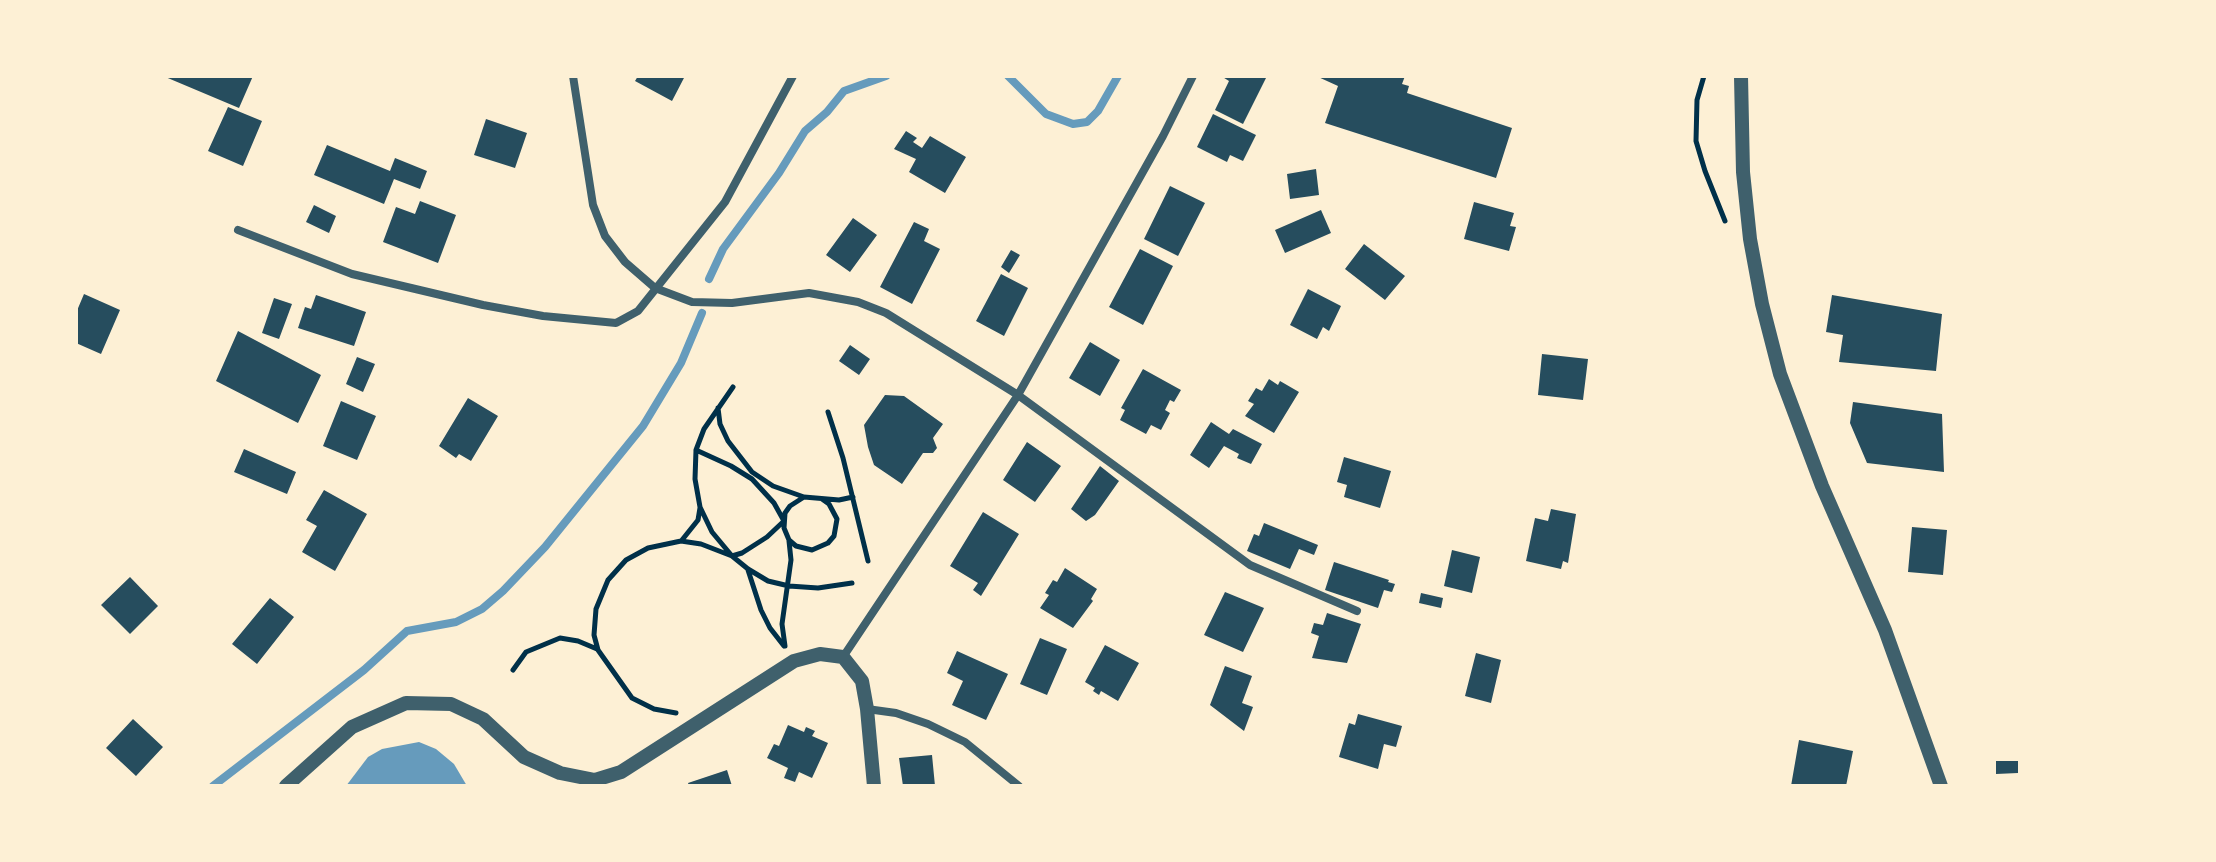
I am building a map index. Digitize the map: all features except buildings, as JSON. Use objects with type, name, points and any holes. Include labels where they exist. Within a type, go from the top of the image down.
[{"type":"street","points":[[573,76],[593,205],[605,236],[625,262],[655,288],[692,302],[732,303],[809,293],[858,302],[886,313],[1018,395],[1250,565],[1357,611]]},
{"type":"street","points":[[238,230],[352,274],[483,305],[543,316],[616,323],[638,311],[725,202],[793,76]]},
{"type":"street","points":[[843,657],[1018,395],[1163,136],[1193,76]]},
{"type":"street","points":[[1741,76],[1740,128],[1750,239],[1780,374],[1822,486],[1885,630],[1941,786]]},
{"type":"street","points":[[286,786],[352,727],[406,703],[451,704],[483,719],[524,757],[560,773],[595,780],[621,772],[794,661],[820,654],[843,657],[862,681],[874,786]]},
{"type":"street","points":[[867,709],[896,713],[965,742],[1019,786]]},
{"type":"path","points":[[733,387],[704,429],[696,450],[695,479],[700,507],[712,532],[732,556],[768,581],[818,588],[852,583]]},
{"type":"path","points":[[718,407],[720,424],[728,441],[752,472],[773,486],[804,497],[853,497]]},
{"type":"path","points":[[828,412],[868,561]]},
{"type":"path","points":[[696,450],[752,479],[774,503],[784,521],[791,560],[782,624],[785,647],[761,610],[748,569]]},
{"type":"path","points":[[701,722],[654,709],[632,698],[598,650],[594,635],[596,609],[608,580],[626,560],[664,543],[681,541],[701,544],[732,556],[742,553],[767,537],[784,521],[790,506],[804,497]]},
{"type":"path","points":[[789,540],[812,550],[828,543],[834,536],[837,519],[829,504],[822,499]]},
{"type":"path","points":[[681,541],[698,520],[700,507]]},
{"type":"path","points":[[513,670],[526,652],[560,638],[578,641],[598,650]]},
{"type":"water","points":[[419,742],[436,749],[454,764],[467,786],[346,786],[368,757],[382,749]]},
{"type":"waterway","points":[[709,279],[723,249],[779,173],[805,131],[827,112],[844,91],[886,76]]},
{"type":"waterway","points":[[1008,76],[1046,114],[1073,124],[1087,122],[1098,111],[1118,76]]},
{"type":"waterway","points":[[213,786],[364,670],[407,631],[456,622],[482,609],[503,591],[545,547],[643,426],[681,363],[702,313]]}]
